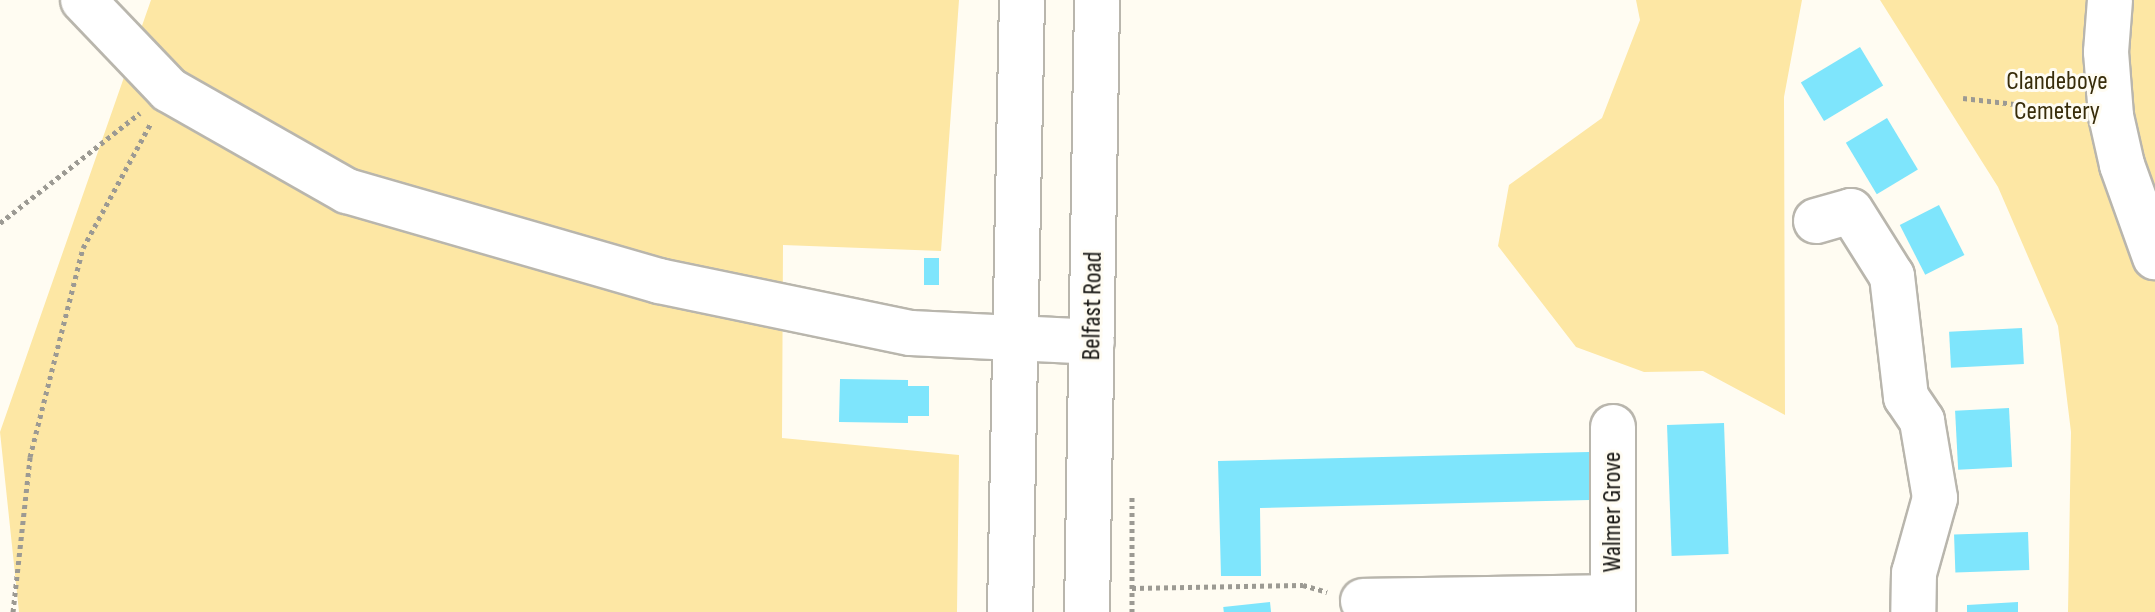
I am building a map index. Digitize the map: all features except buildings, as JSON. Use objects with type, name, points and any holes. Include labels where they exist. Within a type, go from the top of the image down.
[{"type":"main road","points":[[83,0],[169,90],[347,191],[659,281],[911,333],[1016,341],[1092,342]]},
{"type":"main road","points":[[1010,612],[1022,0]]},
{"type":"main road","name":"Belfast Road","points":[[1087,612],[1091,518],[1097,0]]},
{"type":"main road","points":[[2110,0],[2106,52],[2111,116],[2122,165],[2155,257]]},
{"type":"main road","points":[[1816,221],[1851,211],[1892,276],[1906,397],[1922,421],[1935,498],[1914,573],[1913,612]]},
{"type":"main road","name":"Walmer Grove","points":[[1363,601],[1613,605],[1613,427]]},
{"type":"main road","points":[[1091,518],[1117,600]]},
{"type":"path","points":[[0,223],[169,90]]},
{"type":"path","points":[[13,612],[30,457],[83,248],[169,90]]},
{"type":"path","points":[[1963,98],[2111,116]]},
{"type":"path","points":[[1117,600],[1303,585],[1363,601]]},
{"type":"green space","points":[[151,0],[959,0],[941,251],[783,245],[782,438],[959,455],[957,612],[19,612],[0,432]]},
{"type":"green space","points":[[1636,0],[1802,0],[1784,97],[1785,415],[1703,371],[1644,372],[1576,347],[1498,246],[1509,185],[1602,118],[1640,20]]},
{"type":"green space","name":"Clandeboye Cemetery","points":[[1880,0],[2155,0],[2155,612],[2068,612],[2071,432],[2058,326],[1998,187]]}]
